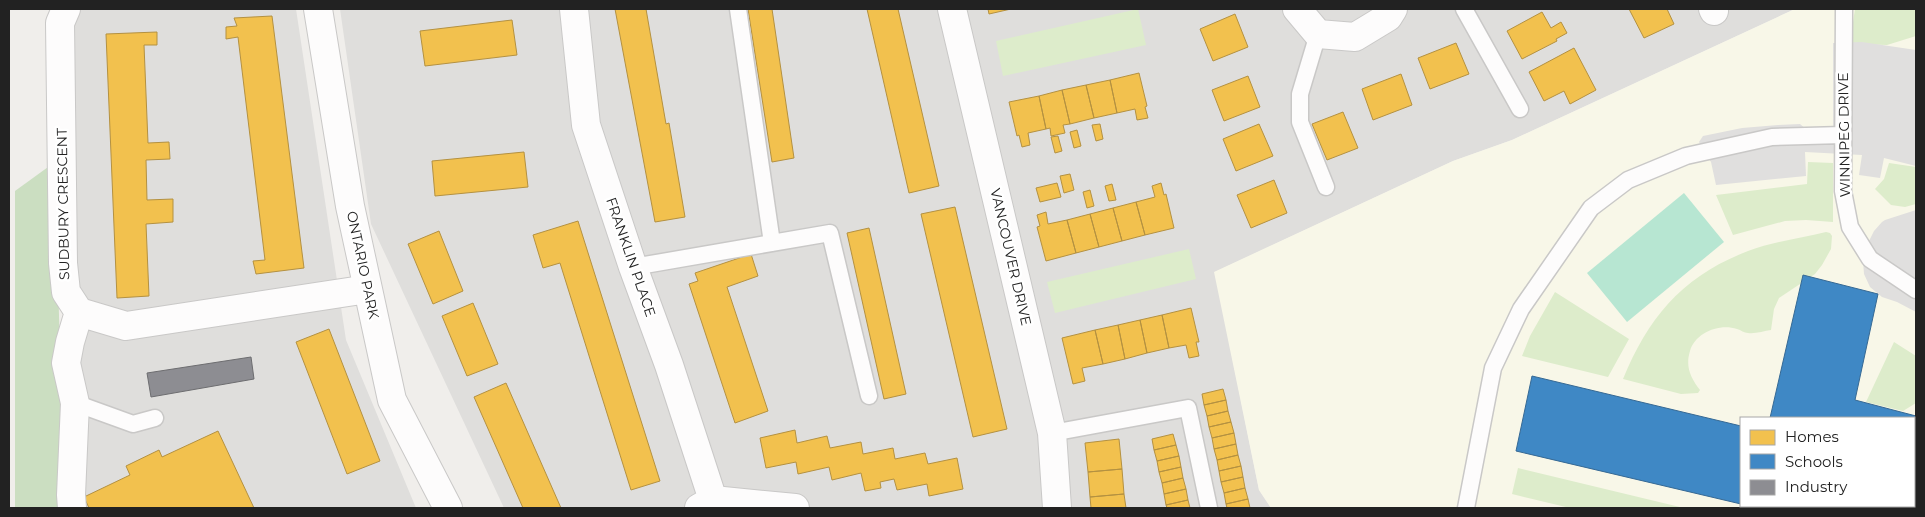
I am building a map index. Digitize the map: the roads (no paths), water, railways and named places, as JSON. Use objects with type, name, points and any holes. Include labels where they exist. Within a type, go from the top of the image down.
[{"type":"street","name":"SUDBURY CRESCENT","points":[[66,9],[60,23],[63,263],[66,292],[79,312]]},
{"type":"street","name":"ONTARIO PARK","points":[[318,9],[350,206],[392,400],[448,508]]},
{"type":"street","name":"FRANKLIN PLACE","points":[[574,9],[586,125],[633,266],[669,365],[706,504]]},
{"type":"street","name":"VANCOUVER DRIVE","points":[[952,9],[1052,433],[1057,508]]},
{"type":"street","points":[[1297,9],[1318,34],[1355,36],[1388,17],[1393,9]]},
{"type":"street","points":[[72,508],[75,403],[66,363],[79,312],[126,326],[368,289]]},
{"type":"street","points":[[706,504],[795,508]]},
{"type":"lane","points":[[738,9],[772,243]]},
{"type":"lane","points":[[1464,9],[1520,109]]},
{"type":"lane","name":"WINNIPEG DRIVE","points":[[1844,9],[1843,191],[1850,227],[1870,259],[1916,290]]},
{"type":"lane","points":[[1318,34],[1300,94],[1300,122],[1326,187]]},
{"type":"lane","points":[[1466,508],[1493,368],[1521,309],[1591,208],[1628,180],[1686,156],[1772,137],[1843,135]]},
{"type":"lane","points":[[633,266],[830,233],[869,396]]},
{"type":"lane","points":[[75,403],[133,424],[155,418]]},
{"type":"lane","points":[[1052,433],[1188,408],[1209,508]]}]
